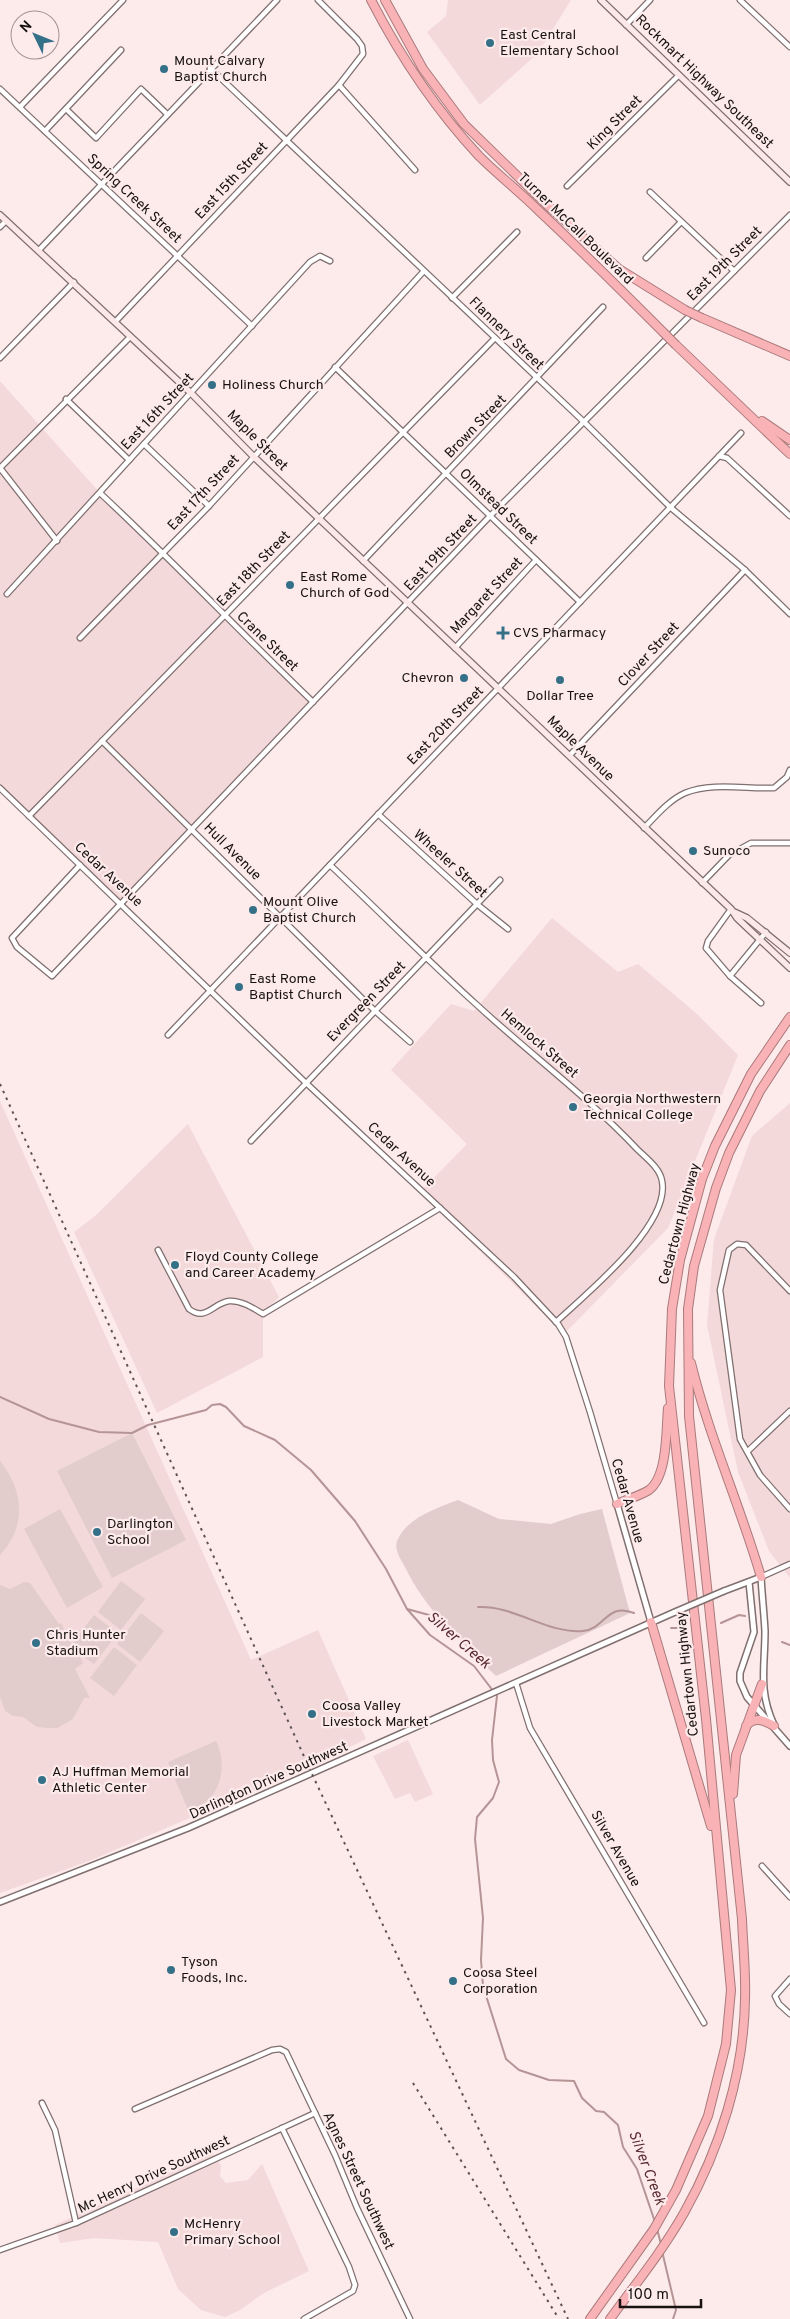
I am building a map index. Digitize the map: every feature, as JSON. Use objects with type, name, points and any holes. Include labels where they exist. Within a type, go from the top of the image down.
[{"type":"highway","points":[[367,0],[385,27]]},
{"type":"highway","name":"Turner McCall Boulevard","points":[[371,0],[385,27],[419,82],[480,157],[537,209],[790,454]]},
{"type":"highway","name":"Turner McCall Boulevard","points":[[386,0],[423,69],[464,124],[545,203],[619,269],[685,310],[790,354]]},
{"type":"highway","points":[[724,390],[766,424],[790,440]]},
{"type":"highway","name":"Cedartown Highway","points":[[590,2319],[634,2259],[676,2190],[708,2116],[726,2044],[731,1990],[703,1689],[669,1386],[672,1309],[683,1251],[702,1179],[715,1146],[751,1074],[790,1018]]},
{"type":"highway","name":"Cedartown Highway","points":[[610,2319],[684,2214],[703,2174],[727,2112],[740,2059],[746,2000],[742,1919],[689,1416],[688,1309],[694,1266],[716,1188],[745,1119],[760,1090],[790,1045]]},
{"type":"highway","points":[[687,1348],[713,1442],[729,1479],[761,1577]]},
{"type":"highway","points":[[617,1504],[650,1489],[662,1468],[669,1386]]},
{"type":"highway","points":[[651,1622],[716,1840]]},
{"type":"highway","points":[[731,1806],[736,1755],[744,1727],[762,1684]]},
{"type":"highway","points":[[744,1727],[749,1722],[755,1720],[762,1720],[774,1726]]},
{"type":"main road","name":"Rockmart Highway Southeast","points":[[601,0],[790,182]]},
{"type":"main road","name":"Maple Street","points":[[0,215],[191,393],[253,456],[408,604]]},
{"type":"main road","name":"Maple Avenue","points":[[408,604],[570,755],[702,883],[733,911],[747,918],[790,953]]},
{"type":"main road","name":"Maple Avenue","points":[[733,911],[737,918],[790,968]]},
{"type":"street","points":[[20,107],[123,0]]},
{"type":"street","points":[[39,250],[100,183],[277,0]]},
{"type":"street","name":"East 15th Street","points":[[116,322],[286,139],[339,85],[363,54],[362,46],[357,39],[318,0]]},
{"type":"street","points":[[626,25],[650,0]]},
{"type":"street","points":[[740,0],[790,47]]},
{"type":"street","points":[[45,131],[121,50]]},
{"type":"street","name":"Flannery Street","points":[[210,68],[423,272],[584,422],[670,507],[744,570],[790,614]]},
{"type":"street","name":"King Street","points":[[567,186],[679,75]]},
{"type":"street","points":[[339,85],[415,170]]},
{"type":"street","name":"Spring Creek Street","points":[[0,89],[252,326]]},
{"type":"street","points":[[66,109],[96,138],[141,90],[167,114]]},
{"type":"street","points":[[650,192],[734,271]]},
{"type":"street","name":"East 19th Street","points":[[80,865],[12,938],[16,947],[52,976],[490,516],[790,215]]},
{"type":"street","points":[[0,227],[6,221]]},
{"type":"street","points":[[646,258],[681,222]]},
{"type":"street","points":[[452,298],[517,232]]},
{"type":"street","name":"East 16th Street","points":[[6,594],[57,541],[314,258],[320,256],[330,262]]},
{"type":"street","name":"East 17th Street","points":[[80,638],[208,506],[423,272]]},
{"type":"street","points":[[0,358],[74,282]]},
{"type":"street","name":"Brown Street","points":[[362,561],[447,474],[537,379],[538,374],[603,307]]},
{"type":"street","points":[[57,541],[0,468],[66,399],[130,337]]},
{"type":"street","name":"East 18th Street","points":[[29,816],[495,338]]},
{"type":"street","name":"Olmstead Street","points":[[335,367],[580,602]]},
{"type":"street","points":[[66,399],[130,460]]},
{"type":"street","name":"East 20th Street","points":[[168,1035],[741,433]]},
{"type":"street","points":[[144,444],[208,506]]},
{"type":"street","points":[[719,456],[727,458],[790,516]]},
{"type":"street","name":"Crane Street","points":[[100,493],[163,552],[224,616],[313,702]]},
{"type":"street","name":"Margaret Street","points":[[455,648],[536,560]]},
{"type":"street","name":"Clover Street","points":[[570,755],[744,570]]},
{"type":"street","name":"Hull Avenue","points":[[102,741],[374,1010],[410,1042]]},
{"type":"street","points":[[644,828],[661,810],[683,794],[712,788],[774,788],[787,776],[790,770]]},
{"type":"street","name":"Cedar Avenue","points":[[0,788],[305,1082],[531,1294],[556,1322],[562,1330],[572,1356],[651,1622]]},
{"type":"street","name":"Wheeler Street","points":[[378,814],[478,905],[508,929]]},
{"type":"street","points":[[702,883],[729,855],[751,843],[790,843]]},
{"type":"street","name":"Hemlock Street","points":[[330,864],[496,1022],[608,1118],[657,1169],[662,1182],[661,1204],[650,1226],[611,1270],[556,1322]]},
{"type":"street","name":"Evergreen Street","points":[[251,1141],[305,1082],[478,905],[500,880]]},
{"type":"street","points":[[733,911],[708,941],[706,948],[730,976],[761,1004]]},
{"type":"street","points":[[730,976],[766,932]]},
{"type":"street","points":[[158,1250],[189,1309],[199,1314],[209,1312],[229,1301],[242,1303],[263,1314],[440,1208]]},
{"type":"street","points":[[790,1291],[746,1245],[737,1244],[730,1250],[720,1290],[740,1439],[748,1450],[760,1475],[790,1509]]},
{"type":"street","points":[[748,1450],[790,1411]]},
{"type":"street","name":"Darlington Drive Southwest","points":[[0,1902],[188,1828],[651,1622],[790,1564]]},
{"type":"street","points":[[761,1577],[765,1631],[762,1684],[766,1708],[774,1726]]},
{"type":"street","points":[[749,1582],[754,1632],[740,1673],[740,1681],[744,1693],[790,1746]]},
{"type":"street","name":"Silver Avenue","points":[[516,1682],[530,1728],[704,2023]]},
{"type":"street","points":[[762,1866],[790,1897]]},
{"type":"street","points":[[790,1979],[775,1996],[779,2004],[790,2014]]},
{"type":"street","name":"Agnes Street Southwest","points":[[135,2109],[272,2050],[280,2049],[286,2052],[410,2319]]},
{"type":"street","points":[[42,2103],[55,2130],[76,2223]]},
{"type":"street","name":"Mc Henry Drive Southwest","points":[[0,2250],[76,2223],[315,2114]]},
{"type":"street","points":[[282,2128],[349,2267],[355,2285],[353,2291],[304,2319]]},
{"type":"shaded area","name":"East Central Elementary School","points":[[448,0],[571,0],[538,53],[480,105],[427,32],[446,16]]},
{"type":"shaded area","points":[[0,381],[100,493],[313,702],[122,904],[0,786]]},
{"type":"shaded area","name":"Georgia Northwestern Technical College","points":[[552,918],[618,972],[638,964],[697,1014],[738,1055],[668,1228],[564,1334],[420,1192],[467,1144],[391,1070],[451,1004],[474,1011]]},
{"type":"shaded area","name":"Darlington School","points":[[0,1101],[251,1660],[318,1630],[366,1739],[305,1769],[89,1861],[0,1893]]},
{"type":"shaded area","points":[[790,1103],[790,1578],[769,1551],[738,1472],[707,1325],[714,1239],[752,1136]]},
{"type":"shaded area","name":"Floyd County College and Career Academy","points":[[188,1124],[279,1297],[263,1314],[263,1357],[157,1413],[74,1232],[95,1216]]},
{"type":"shaded area","points":[[132,1433],[186,1540],[112,1578],[57,1471]]},
{"type":"shaded area","points":[[0,1461],[14,1484],[19,1508],[15,1532],[9,1544],[0,1555]]},
{"type":"shaded area","points":[[458,1500],[499,1519],[551,1524],[602,1509],[630,1613],[496,1676],[458,1638],[423,1598],[399,1557],[396,1546],[403,1531],[416,1519]]},
{"type":"shaded area","points":[[60,1509],[103,1587],[67,1608],[24,1529]]},
{"type":"shaded area","points":[[121,1581],[145,1599],[121,1630],[98,1612]]},
{"type":"shaded area","name":"Chris Hunter Stadium","points":[[24,1582],[30,1583],[59,1624],[61,1623],[72,1644],[94,1615],[118,1633],[94,1664],[77,1652],[83,1663],[75,1669],[90,1698],[84,1698],[73,1719],[57,1728],[37,1727],[23,1717],[13,1716],[5,1711],[0,1697],[0,1585],[10,1589]]},
{"type":"shaded area","points":[[141,1613],[164,1631],[140,1662],[117,1644]]},
{"type":"shaded area","points":[[114,1647],[137,1665],[114,1696],[90,1678]]},
{"type":"shaded area","points":[[408,1740],[433,1794],[415,1802],[410,1793],[395,1799],[373,1756]]},
{"type":"shaded area","points":[[216,1741],[222,1761],[219,1783],[208,1800],[188,1810],[168,1762]]},
{"type":"shaded area","name":"McHenry Primary School","points":[[213,2153],[221,2166],[220,2176],[226,2183],[248,2180],[262,2164],[309,2271],[264,2293],[240,2310],[225,2317],[201,2310],[178,2289],[158,2242],[94,2238],[60,2243],[55,2225]]},
{"type":"waterway","name":"Silver Creek","points":[[0,1397],[49,1419],[99,1432],[132,1433],[148,1425],[206,1410],[212,1405],[220,1404],[226,1407],[244,1426],[275,1440],[311,1470],[355,1521],[386,1569],[407,1609],[430,1635],[474,1666],[497,1696],[492,1740],[493,1760],[499,1782],[493,1798],[477,1817],[475,1839],[483,1918],[481,1960],[483,1986],[506,2059],[519,2070],[549,2080],[574,2081],[582,2098],[596,2111],[604,2112],[618,2125],[623,2147],[637,2169],[655,2222]]},
{"type":"waterway","points":[[478,1607],[505,1610],[543,1624],[570,1631],[590,1629],[612,1613],[618,1611],[634,1613]]},
{"type":"waterway","points":[[407,1609],[429,1615]]},
{"type":"waterway","points":[[721,1623],[739,1615],[745,1616]]},
{"type":"waterway","points":[[671,1628],[686,1628]]},
{"type":"waterway","points":[[782,1642],[790,1645]]},
{"type":"waterway","name":"Silver Creek","points":[[657,2229],[661,2244]]},
{"type":"waterway","name":"Silver Creek","points":[[662,2251],[676,2310],[673,2319]]},
{"type":"railway","points":[[0,1084],[312,1774],[568,2319]]},
{"type":"railway","points":[[413,2083],[559,2319]]},
{"type":"place","name":"East Central Elementary School","points":[[490,43]]},
{"type":"place","name":"Mount Calvary Baptist Church","points":[[164,69]]},
{"type":"place","name":"Holiness Church","points":[[212,385]]},
{"type":"place","name":"East Rome Church of God","points":[[290,585]]},
{"type":"place","name":"CVS Pharmacy","points":[[503,633]]},
{"type":"place","name":"Chevron","points":[[464,678]]},
{"type":"place","name":"Dollar Tree","points":[[560,680]]},
{"type":"place","name":"Sunoco","points":[[693,851]]},
{"type":"place","name":"Mount Olive Baptist Church","points":[[253,910]]},
{"type":"place","name":"East Rome Baptist Church","points":[[239,987]]},
{"type":"place","name":"Georgia Northwestern Technical College","points":[[573,1107]]},
{"type":"place","name":"Floyd County College and Career Academy","points":[[175,1265]]},
{"type":"place","name":"Darlington School","points":[[97,1532]]},
{"type":"place","name":"Chris Hunter Stadium","points":[[36,1643]]},
{"type":"place","name":"Coosa Valley Livestock Market","points":[[312,1714]]},
{"type":"place","name":"AJ Huffman Memorial Athletic Center","points":[[42,1780]]},
{"type":"place","name":"Tyson Foods, Inc.","points":[[171,1970]]},
{"type":"place","name":"Coosa Steel Corporation","points":[[453,1981]]},
{"type":"place","name":"McHenry Primary School","points":[[174,2232]]}]
